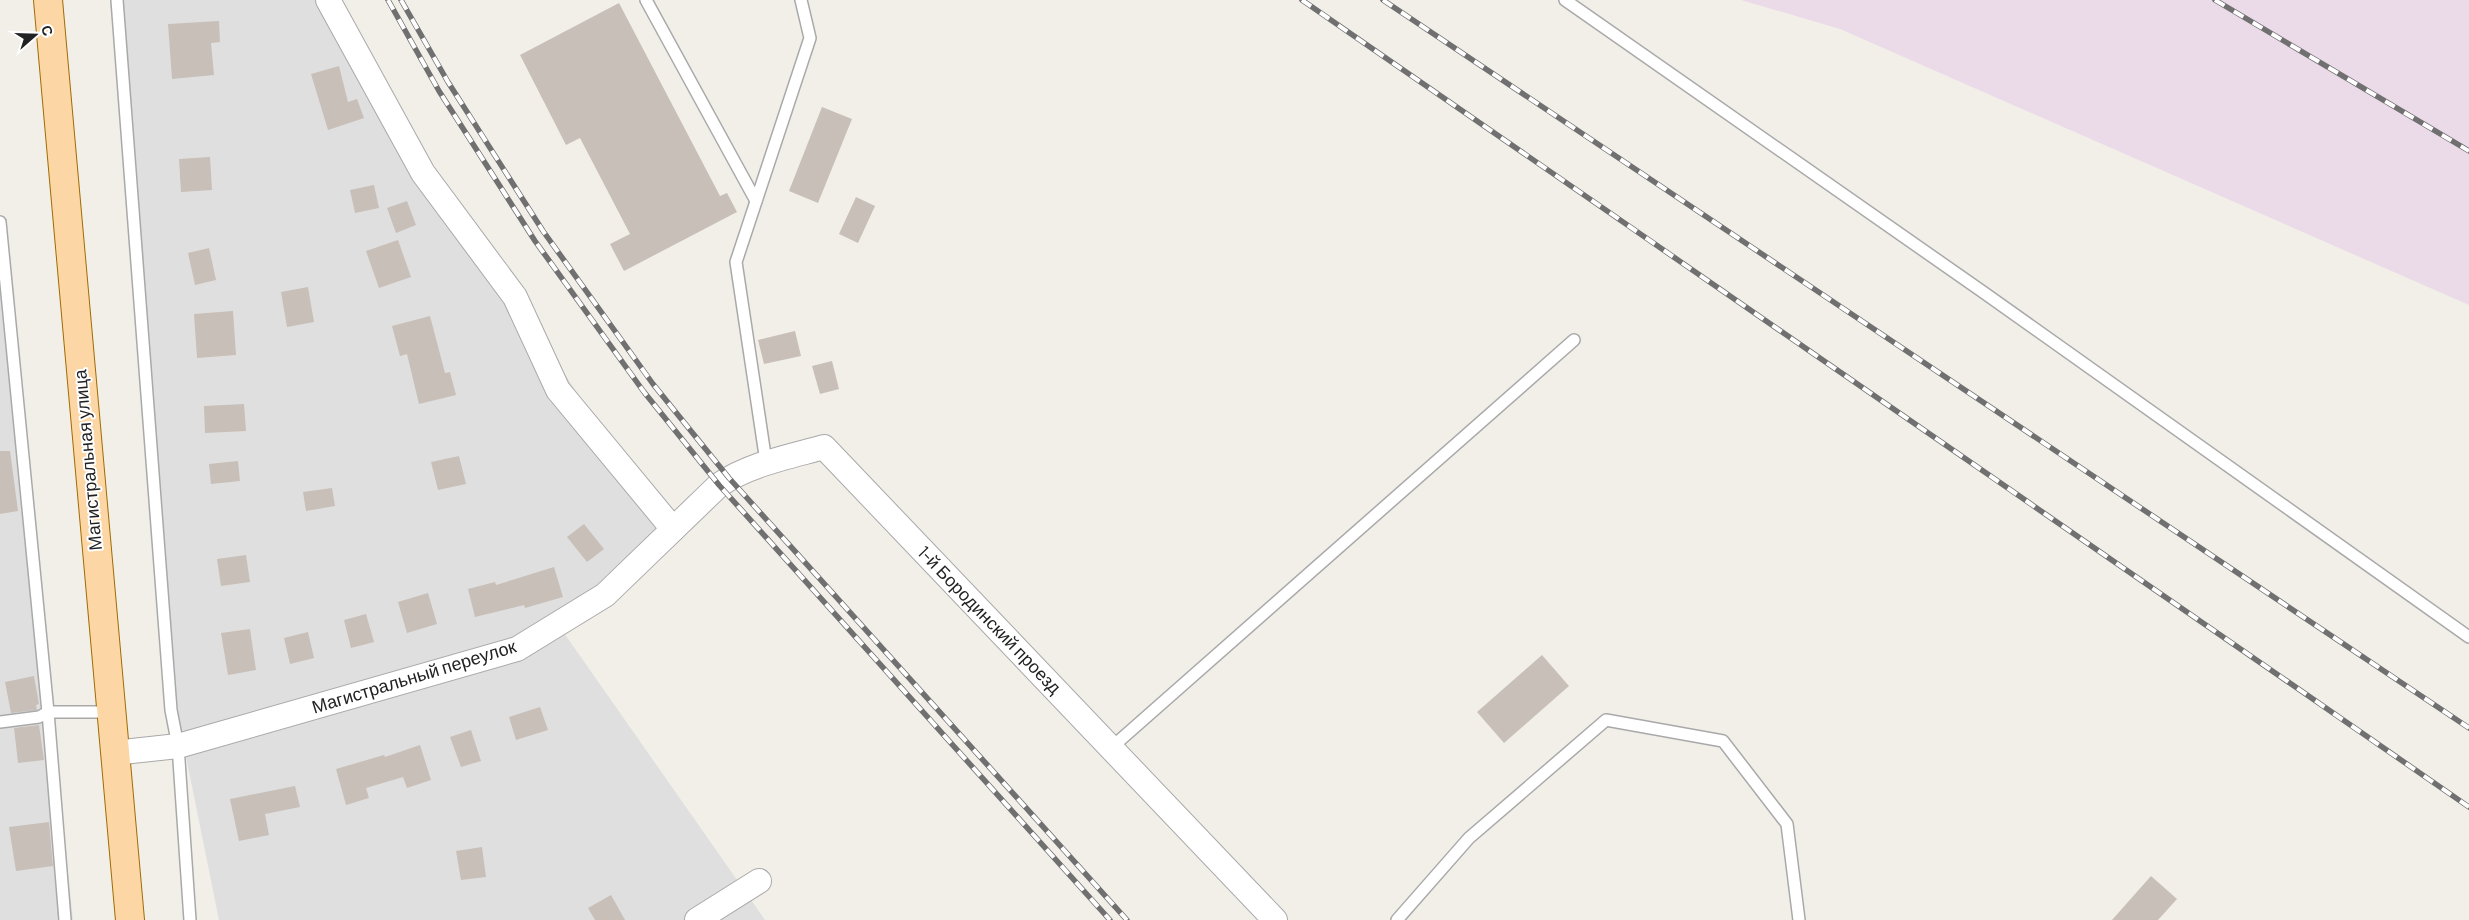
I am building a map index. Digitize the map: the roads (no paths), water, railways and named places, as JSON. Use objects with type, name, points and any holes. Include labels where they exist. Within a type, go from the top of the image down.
[{"type":"main road","name":"Магистральная улица","points":[[48,0],[130,920]]},
{"type":"street","points":[[328,0],[423,174],[515,297],[558,390],[673,529]]},
{"type":"street","name":"1-й Бородинский проезд","points":[[673,529],[719,485],[729,478],[766,462],[824,447],[1275,920]]},
{"type":"street","name":"Магистральный переулок","points":[[114,753],[178,746],[517,649],[605,595],[673,529]]},
{"type":"street","points":[[697,920],[759,881]]},
{"type":"lane","points":[[117,0],[171,710],[178,746],[190,920]]},
{"type":"lane","points":[[646,0],[756,201]]},
{"type":"lane","points":[[766,462],[736,262],[810,38],[802,0]]},
{"type":"lane","points":[[1565,0],[1975,286],[2469,637]]},
{"type":"lane","points":[[0,222],[48,712],[65,920]]},
{"type":"lane","points":[[1110,748],[1574,340]]},
{"type":"lane","points":[[0,722],[39,717],[48,712],[110,712]]},
{"type":"lane","points":[[1397,920],[1469,838],[1606,720],[1723,741],[1787,824],[1799,920]]},
{"type":"railway","points":[[388,0],[439,91],[535,241],[644,392],[719,485],[1110,920]]},
{"type":"railway","points":[[401,0],[448,82],[543,231],[653,384],[729,478],[1127,920]]},
{"type":"railway","points":[[1302,0],[2469,807]]},
{"type":"railway","points":[[1383,0],[2469,728]]},
{"type":"railway","points":[[2215,0],[2469,151]]}]
